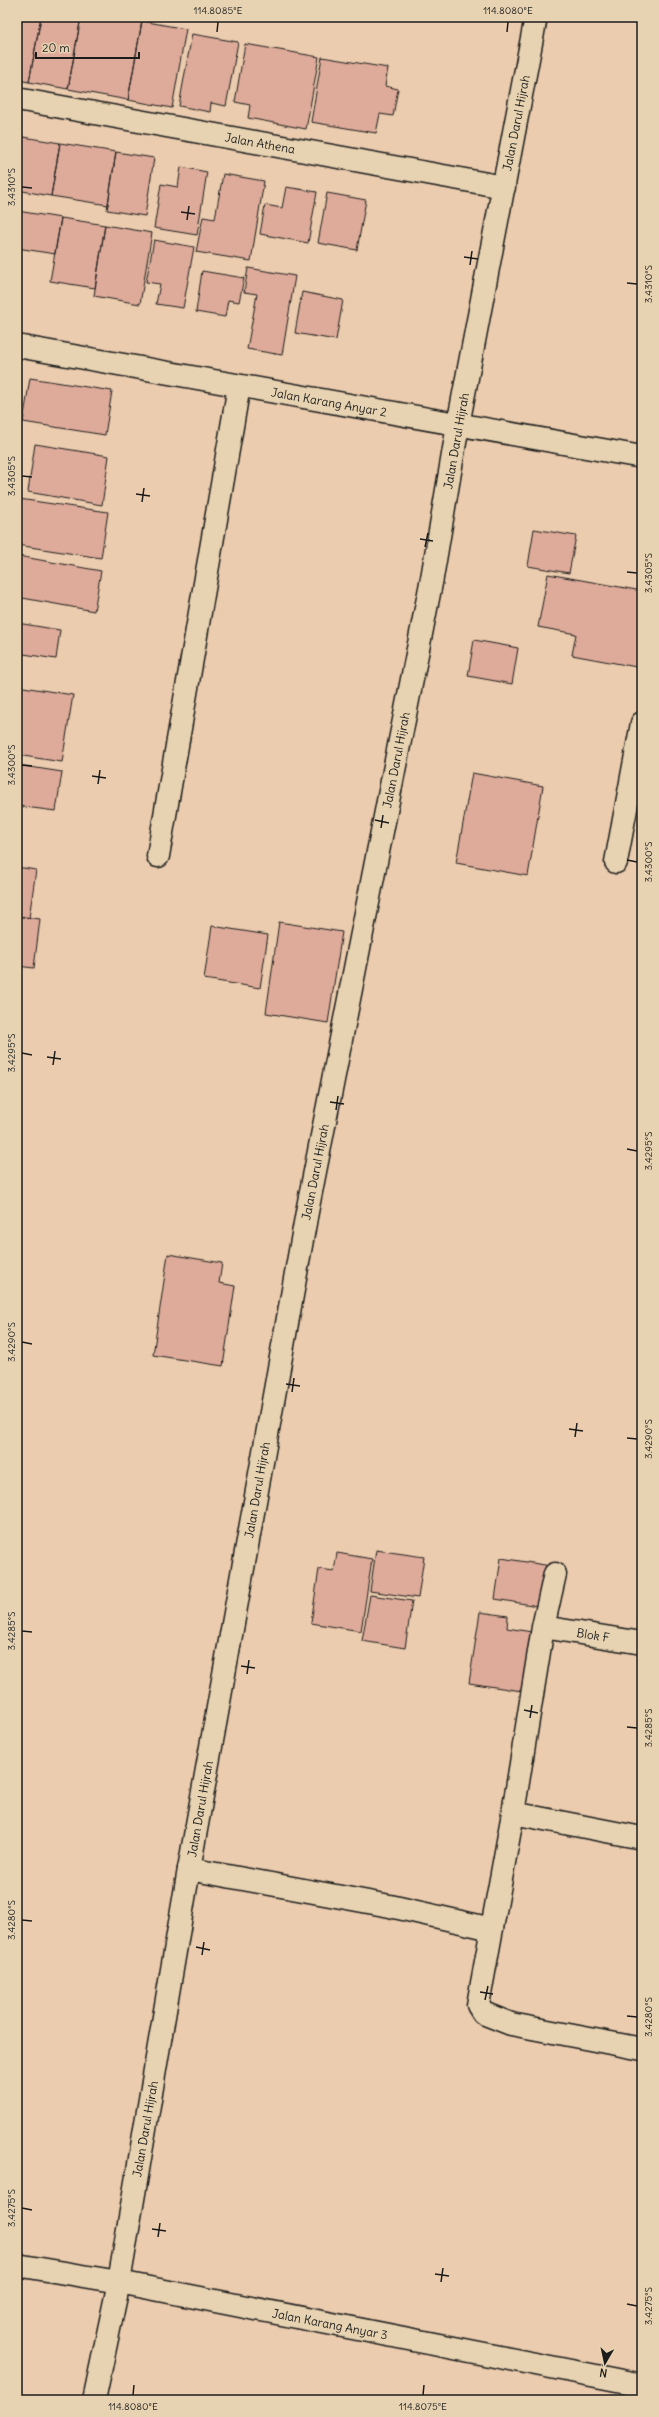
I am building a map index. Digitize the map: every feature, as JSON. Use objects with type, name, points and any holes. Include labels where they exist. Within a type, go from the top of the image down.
[{"type":"street","name":"Jalan Darul Hijrah","points":[[94,2400],[119,2282],[189,1869],[307,1212],[431,586],[458,425],[536,17]]},
{"type":"street","name":"Jalan Athena","points":[[17,99],[504,187]]},
{"type":"street","name":"Jalan Karang Anyar 2","points":[[17,346],[642,457]]},
{"type":"street","points":[[158,856],[239,386]]},
{"type":"street","points":[[616,862],[642,723]]},
{"type":"street","points":[[555,1574],[543,1627],[513,1813],[478,2005],[483,2013],[511,2024],[642,2049]]},
{"type":"street","name":"Blok F","points":[[543,1627],[642,1643]]},
{"type":"street","points":[[513,1813],[642,1838]]},
{"type":"street","points":[[189,1869],[390,1906],[492,1929]]},
{"type":"street","name":"Jalan Karang Anyar 3","points":[[17,2265],[119,2282],[642,2385]]},
{"type":"building","points":[[17,17],[41,17],[29,82],[17,80]]},
{"type":"building","points":[[41,17],[81,17],[68,89],[29,82]]},
{"type":"building","points":[[81,17],[119,17],[142,21],[128,100],[68,89]]},
{"type":"building","points":[[142,21],[186,29],[172,108],[128,100]]},
{"type":"building","points":[[192,34],[238,42],[226,106],[211,103],[210,112],[179,106]]},
{"type":"building","points":[[245,44],[319,57],[306,129],[248,118],[250,105],[235,102]]},
{"type":"building","points":[[322,57],[388,68],[385,86],[398,89],[393,116],[380,114],[376,133],[311,122]]},
{"type":"building","points":[[17,136],[60,143],[51,196],[17,190]]},
{"type":"building","points":[[60,143],[116,152],[108,205],[51,196]]},
{"type":"building","points":[[116,152],[154,158],[145,216],[107,210]]},
{"type":"building","points":[[181,167],[207,172],[197,235],[154,228],[161,184],[178,187]]},
{"type":"building","points":[[223,174],[264,181],[251,261],[196,252],[203,217],[215,219]]},
{"type":"building","points":[[286,187],[317,192],[308,243],[260,234],[265,205],[282,208]]},
{"type":"building","points":[[327,193],[366,200],[357,250],[318,243]]},
{"type":"building","points":[[17,211],[61,218],[55,254],[17,248]]},
{"type":"building","points":[[61,218],[105,225],[95,288],[50,281]]},
{"type":"building","points":[[105,225],[152,233],[140,304],[94,296]]},
{"type":"building","points":[[154,240],[194,247],[183,308],[156,304],[160,284],[146,282]]},
{"type":"building","points":[[248,268],[295,276],[282,355],[247,349],[257,294],[244,292]]},
{"type":"building","points":[[202,271],[244,278],[239,302],[228,300],[225,317],[196,312]]},
{"type":"building","points":[[302,292],[343,300],[336,340],[295,333]]},
{"type":"building","points":[[30,378],[112,391],[105,435],[23,422]]},
{"type":"building","points":[[35,444],[109,456],[102,505],[28,492]]},
{"type":"building","points":[[19,499],[108,512],[101,558],[17,545]]},
{"type":"building","points":[[534,529],[576,536],[569,573],[528,566]]},
{"type":"building","points":[[18,556],[101,571],[94,611],[17,597]]},
{"type":"building","points":[[548,574],[642,591],[642,668],[572,655],[576,634],[538,627]]},
{"type":"building","points":[[17,623],[60,630],[56,659],[17,653]]},
{"type":"building","points":[[474,640],[518,648],[512,684],[468,676]]},
{"type":"building","points":[[17,686],[73,695],[62,762],[17,755]]},
{"type":"building","points":[[17,765],[62,772],[56,811],[17,806]]},
{"type":"building","points":[[472,773],[543,786],[528,876],[456,863]]},
{"type":"building","points":[[17,867],[36,870],[29,918],[17,916]]},
{"type":"building","points":[[17,916],[40,919],[34,968],[17,966]]},
{"type":"building","points":[[279,922],[342,932],[328,1023],[266,1013]]},
{"type":"building","points":[[212,926],[268,935],[260,988],[204,979]]},
{"type":"building","points":[[168,1254],[222,1263],[219,1283],[235,1286],[223,1366],[153,1355]]},
{"type":"building","points":[[376,1550],[424,1557],[418,1598],[370,1591]]},
{"type":"building","points":[[337,1553],[372,1559],[361,1631],[311,1623],[319,1569],[334,1571]]},
{"type":"building","points":[[501,1558],[551,1566],[544,1607],[495,1599]]},
{"type":"building","points":[[642,1587],[642,1621],[637,1620]]},
{"type":"building","points":[[370,1595],[412,1601],[405,1648],[362,1641]]},
{"type":"building","points":[[480,1612],[508,1616],[507,1628],[538,1633],[528,1692],[469,1683]]}]
